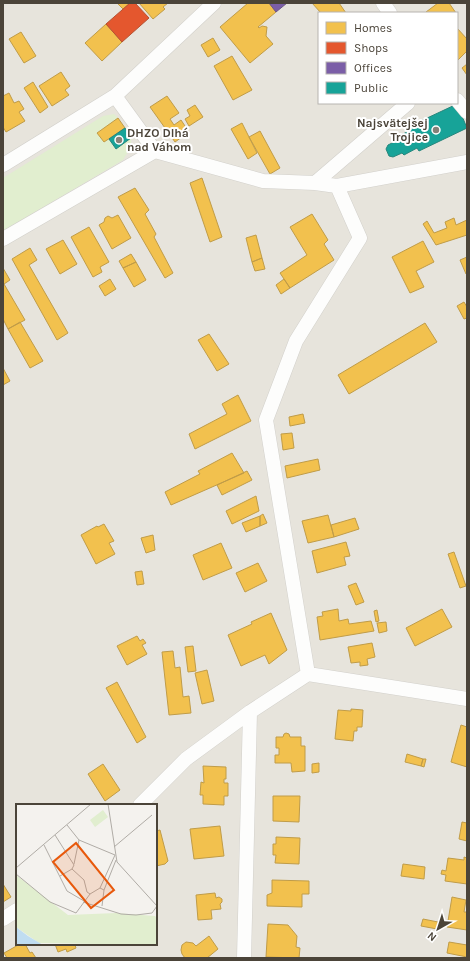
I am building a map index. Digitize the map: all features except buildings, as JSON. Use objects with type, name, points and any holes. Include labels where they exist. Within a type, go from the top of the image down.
[{"type":"street","points":[[3,165],[115,96],[214,3]]},
{"type":"street","points":[[383,3],[389,12]]},
{"type":"street","points":[[115,96],[155,151],[263,181],[315,183],[337,186],[467,162]]},
{"type":"street","points":[[458,101],[467,112]]},
{"type":"street","points":[[315,183],[407,104]]},
{"type":"street","points":[[3,239],[155,151]]},
{"type":"street","points":[[308,674],[266,420],[296,341],[360,238],[337,186]]},
{"type":"street","points":[[141,804],[186,759],[250,712],[308,674],[467,699]]},
{"type":"street","points":[[244,958],[250,712]]},
{"type":"street","points":[[3,919],[16,911]]},
{"type":"shaded area","points":[[3,3],[467,3],[467,958],[3,958]]},
{"type":"green space","points":[[114,114],[118,118],[98,132],[104,142],[109,139],[116,149],[131,138],[131,147],[123,160],[3,231],[3,178],[103,116]]},
{"type":"place","name":"Najsvätejšej Trojice","points":[[436,130]]},
{"type":"place","name":"DHZO Dlhá nad Váhom","points":[[119,140]]}]
